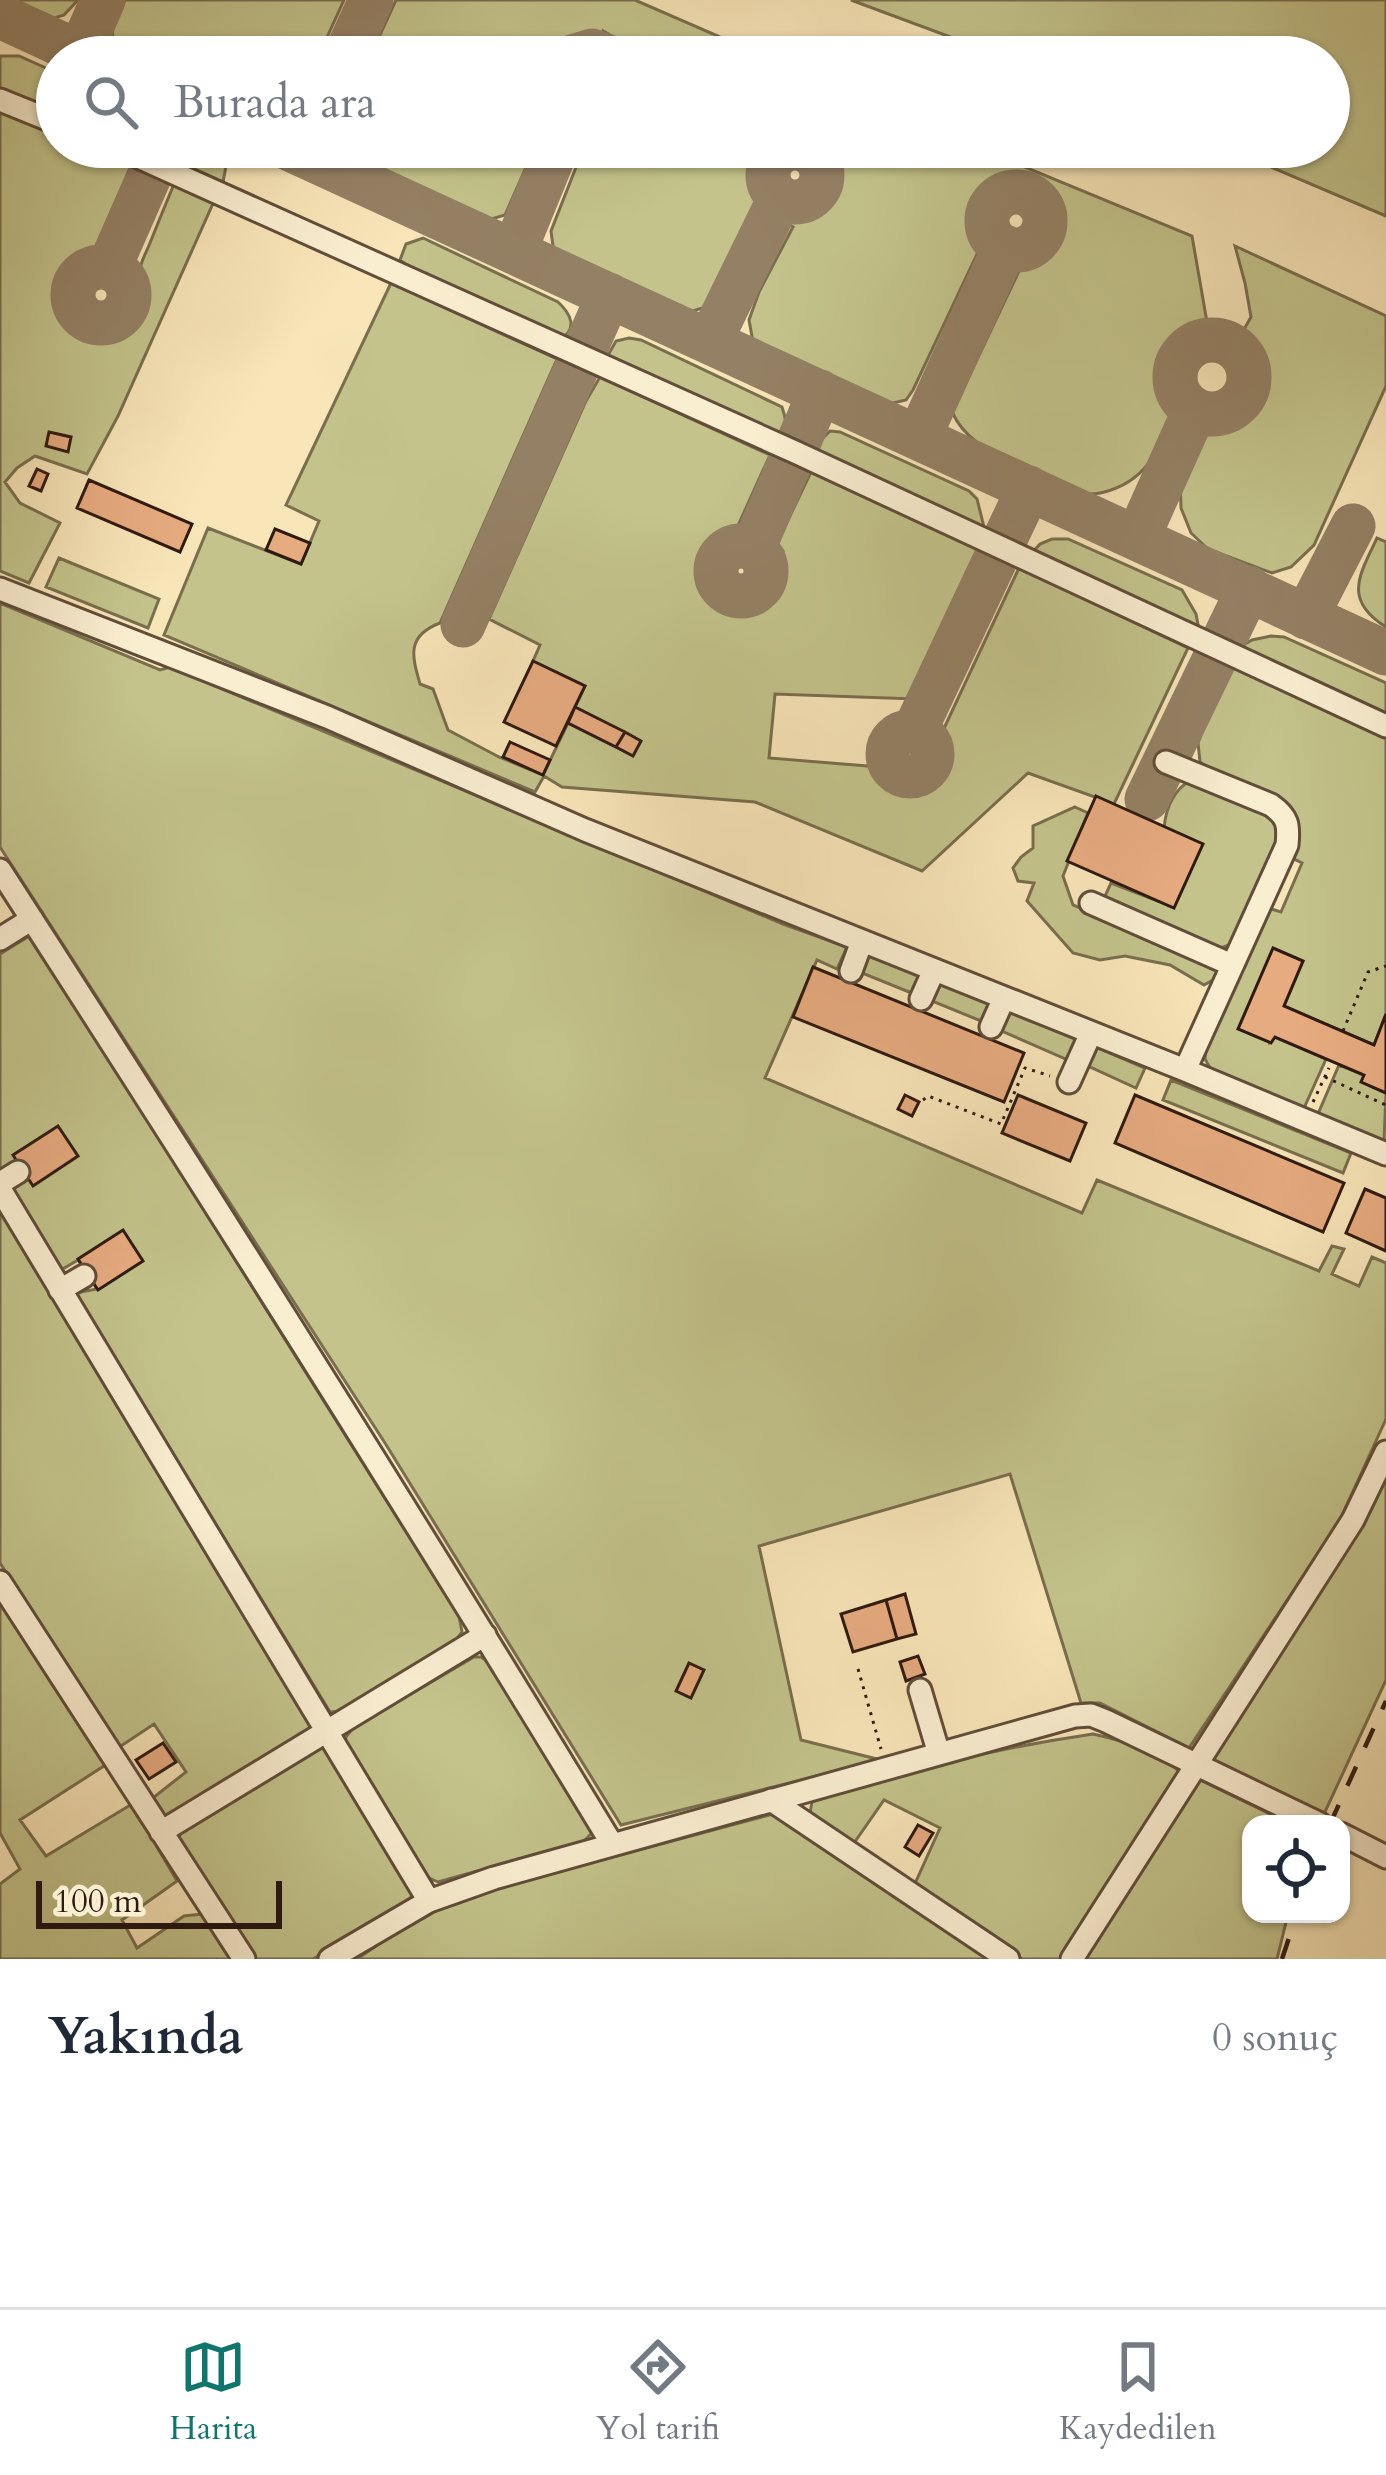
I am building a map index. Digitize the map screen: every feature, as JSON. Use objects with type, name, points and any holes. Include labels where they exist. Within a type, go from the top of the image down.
[{"type":"street","points":[[0,100],[36,115]]},
{"type":"street","points":[[163,168],[773,442],[1386,726]]},
{"type":"street","points":[[0,590],[327,717],[585,830],[1386,1154]]},
{"type":"street","points":[[1166,762],[1271,806],[1289,825],[1287,845],[1185,1070]]},
{"type":"street","points":[[0,870],[200,1179],[612,1844]]},
{"type":"street","points":[[1091,903],[1232,965]]},
{"type":"street","points":[[0,939],[32,919]]},
{"type":"street","points":[[851,971],[862,941]]},
{"type":"street","points":[[921,999],[934,970]]},
{"type":"street","points":[[991,1027],[1004,998]]},
{"type":"street","points":[[1069,1082],[1091,1033]]},
{"type":"street","points":[[6,1181],[60,1290],[429,1901]]},
{"type":"street","points":[[60,1290],[84,1276]]},
{"type":"street","points":[[1072,1959],[1352,1520],[1386,1452]]},
{"type":"street","points":[[0,1582],[244,1959]]},
{"type":"street","points":[[161,1832],[485,1636]]},
{"type":"street","points":[[920,1690],[939,1754]]},
{"type":"street","points":[[331,1959],[429,1901],[494,1878],[1075,1716],[1091,1715],[1300,1815]]},
{"type":"street","points":[[771,1801],[900,1873],[1008,1959]]},
{"type":"street","points":[[1350,1839],[1386,1857]]},
{"type":"path","points":[[1343,1031],[1368,972],[1386,966]]},
{"type":"path","points":[[922,1100],[928,1096],[1000,1124],[1024,1068],[1069,1082]]},
{"type":"path","points":[[1305,1120],[1329,1068]]},
{"type":"path","points":[[1325,1077],[1386,1105]]},
{"type":"path","points":[[858,1670],[887,1768]]},
{"type":"green space","points":[[2,0],[78,0],[64,15],[45,21]]},
{"type":"green space","points":[[125,0],[344,0],[328,36],[113,36]]},
{"type":"green space","points":[[396,0],[635,0],[718,36],[612,36],[603,31],[601,36],[380,36]]},
{"type":"green space","points":[[851,0],[1386,0],[1386,216],[1273,168],[1350,168],[1350,36],[948,36]]},
{"type":"green space","points":[[0,56],[19,56],[36,64],[36,106],[0,91]]},
{"type":"green space","points":[[0,109],[36,124],[36,168],[134,168],[102,243],[61,280],[60,309],[78,331],[105,337],[120,333],[139,315],[141,266],[175,182],[215,199],[118,416],[87,474],[35,456],[5,482],[20,503],[60,523],[29,583],[0,571]]},
{"type":"green space","points":[[192,168],[226,168],[223,182]]},
{"type":"green space","points":[[371,168],[526,168],[505,215],[488,220]]},
{"type":"green space","points":[[576,168],[757,168],[762,211],[755,210],[706,307],[689,312],[560,256],[551,231]]},
{"type":"green space","points":[[835,168],[1027,168],[1192,236],[1208,328],[1188,334],[1175,350],[1167,368],[1167,390],[1177,405],[1146,467],[1107,491],[1075,492],[982,446],[952,412],[1020,269],[1049,249],[1058,231],[1059,208],[1042,181],[1030,175],[999,183],[976,211],[978,252],[906,400],[889,404],[753,342],[749,320],[793,227],[787,224],[824,204],[834,189]]},
{"type":"green space","points":[[423,238],[558,302],[569,316],[569,331],[560,339],[412,269],[400,260],[406,244]]},
{"type":"green space","points":[[1235,246],[1386,316],[1386,386],[1314,545],[1291,567],[1272,573],[1208,549],[1191,533],[1181,508],[1180,476],[1205,422],[1237,414],[1262,375],[1258,357],[1239,338],[1251,317]]},
{"type":"green space","points":[[391,283],[557,359],[440,623],[421,634],[414,648],[420,684],[433,689],[448,730],[543,775],[568,723],[632,755],[640,741],[575,707],[585,686],[533,661],[540,645],[489,619],[600,377],[770,455],[736,530],[718,538],[703,566],[716,597],[713,603],[730,611],[761,601],[772,587],[783,551],[777,543],[811,472],[983,550],[915,699],[775,694],[769,758],[880,767],[897,786],[925,784],[938,769],[939,739],[1019,568],[1188,648],[1114,804],[1028,773],[922,871],[755,802],[562,787],[544,776],[535,792],[164,635],[208,528],[301,564],[319,521],[286,505]]},
{"type":"green space","points":[[629,338],[782,407],[783,432],[780,436],[607,357],[616,341]]},
{"type":"green space","points":[[830,431],[969,491],[977,499],[985,531],[817,452]]},
{"type":"green space","points":[[1377,538],[1386,542],[1386,627],[1360,597],[1361,576]]},
{"type":"green space","points":[[1052,539],[1068,539],[1182,590],[1199,630],[1031,554]]},
{"type":"green space","points":[[59,558],[159,599],[148,628],[46,587]]},
{"type":"green space","points":[[0,603],[160,670],[170,667],[847,947],[837,969],[817,960],[765,1078],[1082,1213],[1097,1180],[1319,1271],[1332,1246],[1344,1249],[1332,1274],[1359,1286],[1372,1257],[1386,1263],[1386,1419],[1339,1522],[1189,1748],[1100,1703],[1081,1703],[1010,1474],[759,1546],[801,1740],[881,1760],[621,1825],[385,1443],[0,847]]},
{"type":"green space","points":[[1271,636],[1284,637],[1386,683],[1386,715],[1238,648]]},
{"type":"green space","points":[[1233,666],[1386,734],[1386,1014],[1374,1045],[1284,1006],[1303,961],[1274,949],[1270,1042],[1275,1037],[1326,1059],[1304,1108],[1210,1068],[1205,1059],[1206,1045],[1268,908],[1281,912],[1302,863],[1290,857],[1297,832],[1200,762],[1198,743],[1224,676]]},
{"type":"green space","points":[[1192,779],[1276,812],[1281,843],[1234,943],[1221,948],[1102,903],[1111,883],[1173,907],[1165,820],[1178,790]]},
{"type":"green space","points":[[1075,807],[1088,813],[1063,876],[1073,905],[1217,966],[1220,976],[1204,985],[1170,965],[1125,956],[1100,960],[1073,953],[1027,901],[1034,883],[1018,881],[1013,868],[1033,848],[1033,826]]},
{"type":"green space","points":[[31,935],[459,1616],[462,1632],[453,1644],[343,1711],[330,1712],[75,1293],[97,1289],[78,1260],[61,1270],[11,1192],[27,1177],[0,1169],[0,954]]},
{"type":"green space","points":[[865,952],[922,975],[914,994],[857,971]]},
{"type":"green space","points":[[936,979],[994,1003],[986,1023],[927,999]]},
{"type":"green space","points":[[1006,1009],[1077,1040],[1068,1060],[997,1029]]},
{"type":"green space","points":[[1096,1047],[1145,1068],[1136,1088],[1088,1066]]},
{"type":"green space","points":[[1339,1065],[1364,1075],[1362,1082],[1386,1093],[1384,1141],[1318,1114]]},
{"type":"green space","points":[[1171,1080],[1351,1153],[1343,1173],[1163,1100]]},
{"type":"green space","points":[[0,1207],[311,1721],[311,1729],[165,1818],[149,1801],[186,1772],[154,1724],[118,1748],[0,1563]]},
{"type":"green space","points":[[1386,1465],[1386,1680],[1324,1814],[1212,1759]]},
{"type":"green space","points":[[0,1602],[107,1764],[20,1820],[46,1856],[132,1804],[177,1881],[122,1920],[137,1948],[184,1916],[202,1914],[230,1959],[0,1959],[0,1884],[20,1869],[0,1833]]},
{"type":"green space","points":[[474,1657],[490,1663],[592,1828],[584,1841],[438,1882],[420,1874],[344,1746],[353,1728]]},
{"type":"green space","points":[[1093,1734],[1152,1753],[1182,1774],[1061,1959],[1022,1959],[913,1888],[940,1828],[884,1800],[852,1846],[810,1813],[812,1802],[881,1780],[986,1753]]},
{"type":"green space","points":[[325,1747],[413,1894],[407,1904],[313,1959],[255,1959],[178,1846],[178,1837],[186,1827],[316,1748]]},
{"type":"green space","points":[[1200,1780],[1272,1815],[1242,1815],[1242,1923],[1286,1923],[1277,1959],[1085,1959]]},
{"type":"green space","points":[[773,1814],[988,1959],[357,1959],[440,1907]]},
{"type":"building","points":[[49,432],[71,437],[68,452],[46,446]]},
{"type":"building","points":[[37,469],[48,474],[41,491],[29,486]]},
{"type":"building","points":[[89,480],[192,524],[180,552],[77,508]]},
{"type":"building","points":[[275,529],[310,543],[301,564],[266,550]]},
{"type":"building","points":[[533,661],[585,686],[556,746],[504,722]]},
{"type":"building","points":[[575,707],[625,732],[616,747],[568,723]]},
{"type":"building","points":[[625,732],[641,741],[633,756],[616,747]]},
{"type":"building","points":[[510,742],[550,760],[543,775],[503,757]]},
{"type":"building","points":[[1096,796],[1203,844],[1174,908],[1067,861]]},
{"type":"building","points":[[1273,948],[1303,961],[1284,1006],[1374,1045],[1386,1014],[1386,1093],[1361,1082],[1364,1075],[1275,1037],[1271,1043],[1238,1029]]},
{"type":"building","points":[[813,967],[1024,1053],[1004,1102],[793,1017]]},
{"type":"building","points":[[905,1095],[919,1102],[912,1116],[898,1109]]},
{"type":"building","points":[[1018,1095],[1086,1123],[1070,1161],[1002,1133]]},
{"type":"building","points":[[1135,1095],[1344,1183],[1323,1232],[1115,1143]]},
{"type":"building","points":[[58,1126],[78,1156],[33,1186],[13,1155]]},
{"type":"building","points":[[1365,1189],[1386,1198],[1386,1251],[1346,1233]]},
{"type":"building","points":[[123,1230],[143,1261],[98,1290],[78,1259]]},
{"type":"building","points":[[905,1594],[916,1634],[897,1639],[886,1600]]},
{"type":"building","points":[[886,1600],[897,1639],[853,1652],[841,1614]]},
{"type":"building","points":[[918,1656],[925,1674],[906,1681],[900,1662]]},
{"type":"building","points":[[689,1663],[704,1670],[691,1698],[676,1691]]},
{"type":"building","points":[[163,1743],[176,1762],[149,1779],[136,1760]]},
{"type":"building","points":[[918,1825],[933,1833],[919,1856],[905,1847]]},
{"type":"taxiway","points":[[87,36],[103,0]]},
{"type":"taxiway","points":[[355,36],[371,0]]},
{"type":"taxiway","points":[[0,16],[43,36]]},
{"type":"taxiway","points":[[109,268],[153,168]]},
{"type":"taxiway","points":[[332,168],[1386,653]]},
{"type":"taxiway","points":[[514,252],[548,168]]},
{"type":"taxiway","points":[[769,168],[770,185],[776,194],[795,202],[814,194],[822,175]]},
{"type":"taxiway","points":[[821,168],[822,175]]},
{"type":"taxiway","points":[[1016,192],[1036,201],[1045,221],[1036,241],[1016,250],[996,241],[987,221],[996,201],[1016,192]]},
{"type":"taxiway","points":[[710,341],[780,198]]},
{"type":"taxiway","points":[[919,437],[1005,247]]},
{"type":"taxiway","points":[[101,267],[121,275],[129,295],[121,315],[101,323],[81,315],[73,295],[81,275],[101,267]]},
{"type":"taxiway","points":[[463,625],[609,295]]},
{"type":"taxiway","points":[[1212,340],[1238,351],[1249,377],[1238,403],[1212,414],[1186,403],[1175,377],[1186,351],[1212,340]]},
{"type":"taxiway","points":[[753,549],[820,392]]},
{"type":"taxiway","points":[[1138,537],[1195,410]]},
{"type":"taxiway","points":[[914,732],[1029,488]]},
{"type":"taxiway","points":[[1306,617],[1353,526]]},
{"type":"taxiway","points":[[741,546],[759,553],[766,571],[759,589],[741,596],[723,589],[716,571],[723,553],[741,546]]},
{"type":"taxiway","points":[[1147,799],[1249,588]]},
{"type":"taxiway","points":[[910,732],[925,739],[932,754],[925,769],[910,776],[895,769],[888,754],[895,739],[910,732]]},
{"type":"railway","points":[[1334,1815],[1386,1701]]},
{"type":"railway","points":[[1282,1959],[1294,1923]]}]
